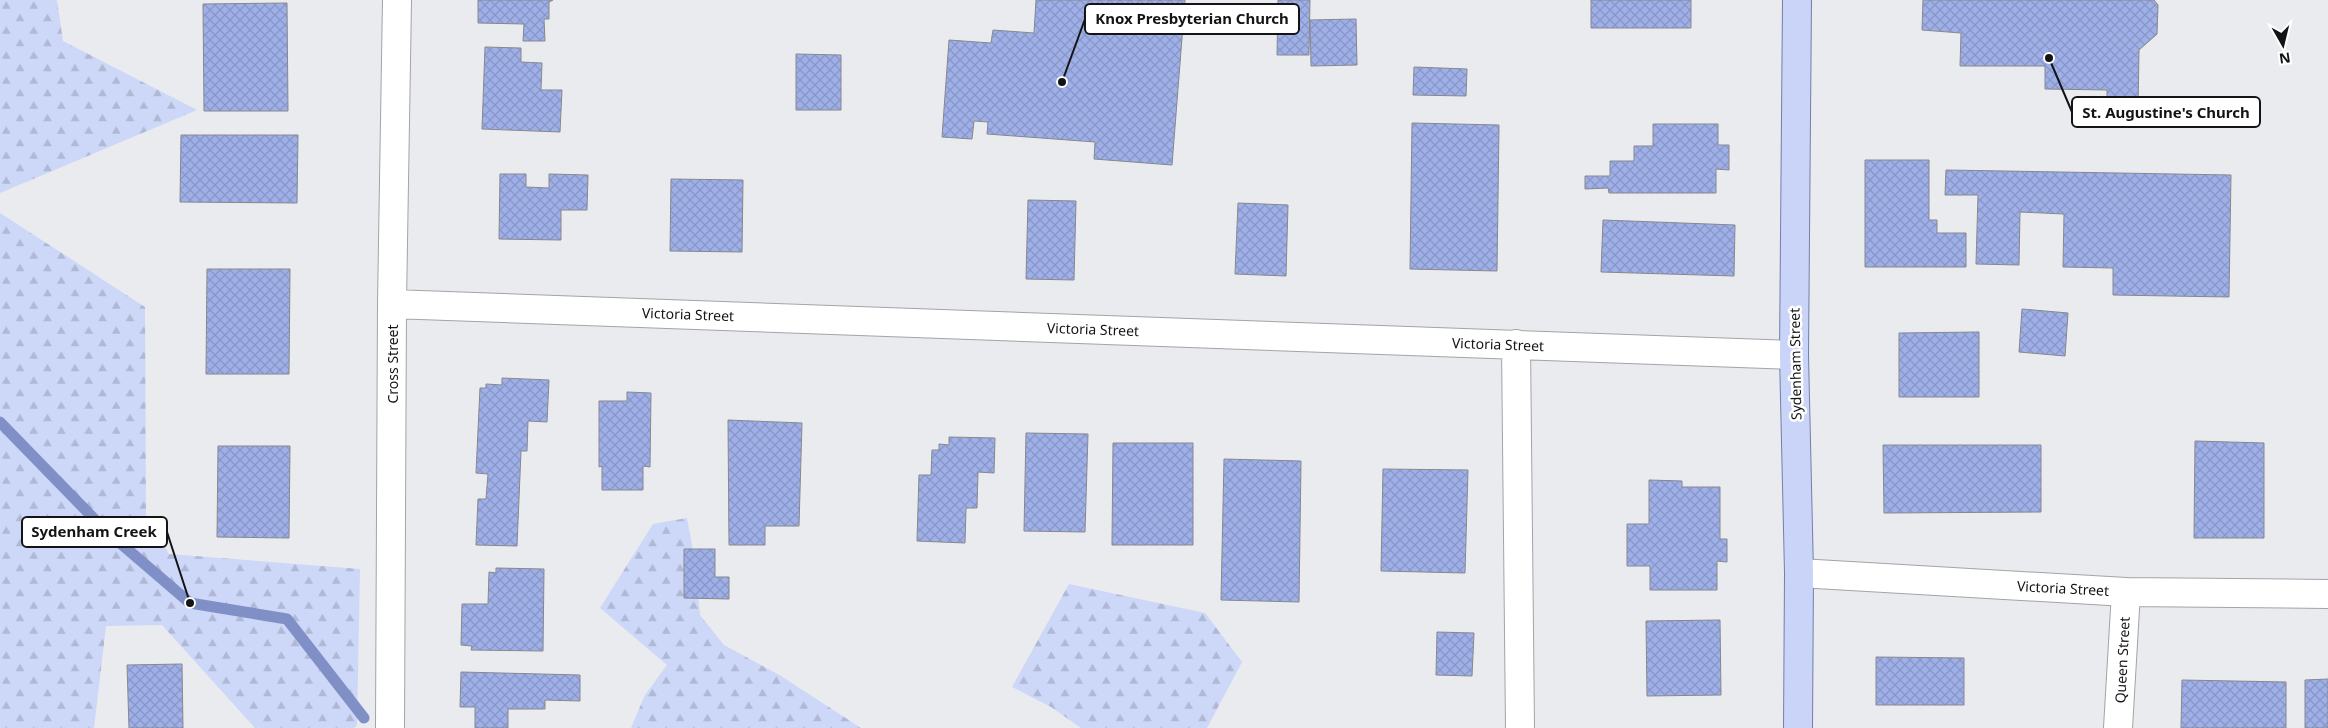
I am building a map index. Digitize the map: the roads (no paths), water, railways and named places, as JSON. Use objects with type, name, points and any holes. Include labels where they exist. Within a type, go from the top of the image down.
[{"type":"main road","name":"Sydenham Street","points":[[1797,0],[1794,355],[1799,573],[1798,728]]},
{"type":"street","name":"Cross Street","points":[[390,728],[392,304],[397,0]]},
{"type":"street","name":"Victoria Street","points":[[392,304],[1794,355]]},
{"type":"street","points":[[1516,344],[1520,728]]},
{"type":"street","name":"Victoria Street","points":[[1799,573],[2126,592],[2328,594]]},
{"type":"street","name":"Queen Street","points":[[2118,728],[2126,592]]},
{"type":"waterway","points":[[0,422],[105,530],[190,603],[287,619],[364,718]]},
{"type":"place","name":"St. Augustine's Church","points":[[2049,58]]},
{"type":"place","name":"Knox Presbyterian Church","points":[[1062,82]]},
{"type":"place","name":"Sydenham Creek","points":[[190,603]]}]
